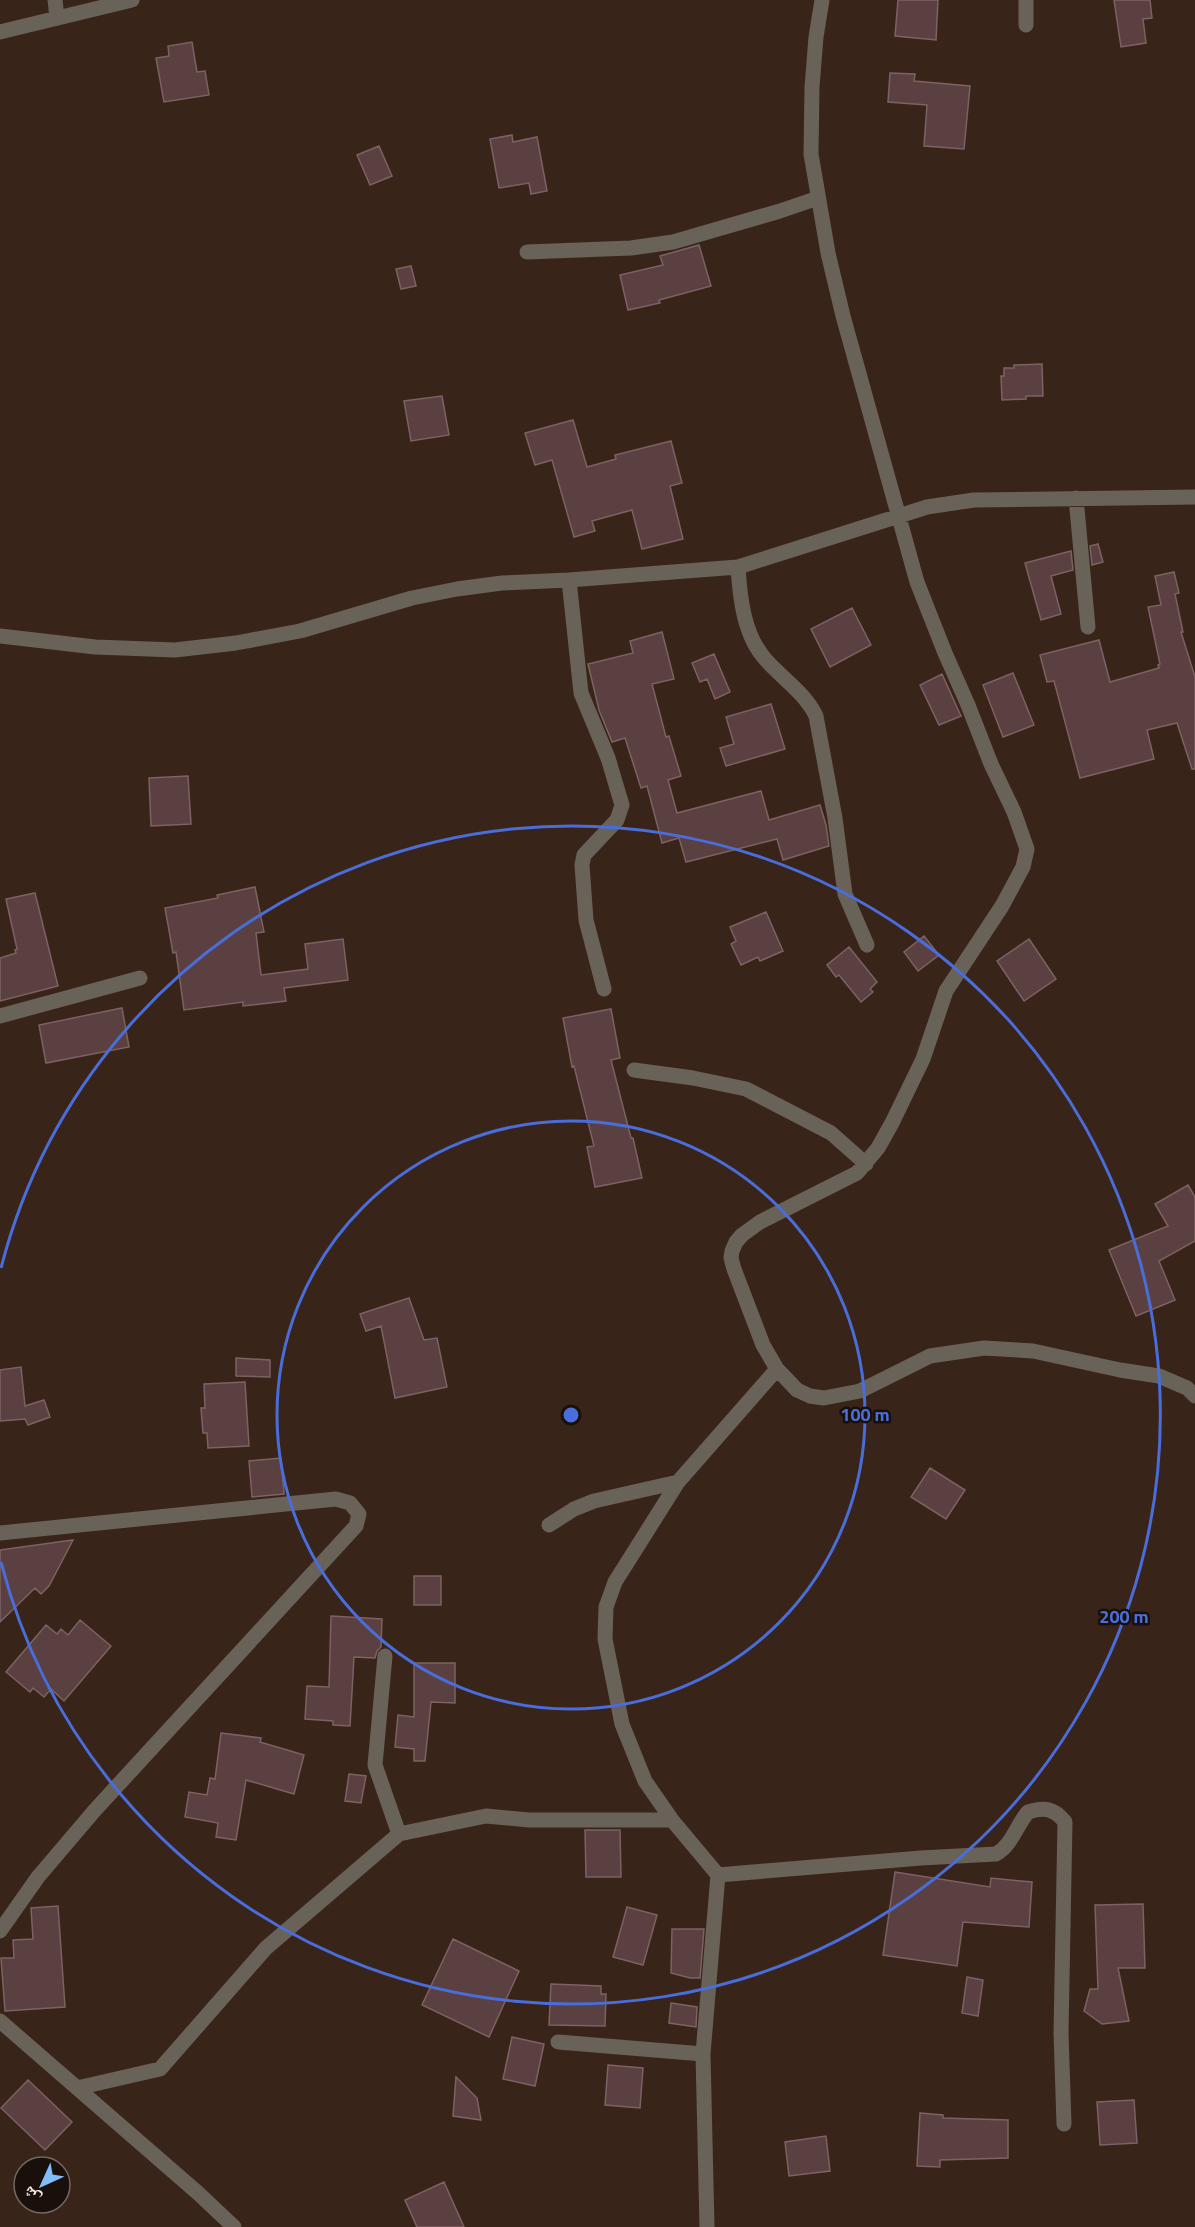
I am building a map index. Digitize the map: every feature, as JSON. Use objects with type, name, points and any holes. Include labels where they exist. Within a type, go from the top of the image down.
[{"type":"street","points":[[55,0],[57,18]]},
{"type":"street","points":[[0,32],[132,0]]},
{"type":"street","points":[[822,0],[812,87],[811,154],[828,253],[859,378],[900,515],[917,582],[1014,812],[1027,849],[1023,867],[1002,906],[946,991],[923,1059],[892,1123],[866,1164],[850,1177],[760,1222],[736,1242],[731,1258],[764,1345],[777,1370],[797,1390],[810,1396],[824,1398],[860,1391],[930,1356],[984,1348],[1033,1351],[1159,1376],[1187,1388],[1195,1396]]},
{"type":"street","points":[[1026,0],[1026,25]]},
{"type":"street","points":[[527,252],[631,248],[673,242],[818,198]]},
{"type":"street","points":[[0,636],[95,647],[175,650],[236,643],[300,631],[412,598],[502,582],[569,580],[738,567],[927,507],[974,500],[1195,497]]},
{"type":"street","points":[[1076,498],[1088,627]]},
{"type":"street","points":[[738,567],[739,592],[754,645],[811,705],[816,716],[835,818],[845,894],[867,945]]},
{"type":"street","points":[[569,580],[581,693],[608,758],[622,805],[616,820],[584,855],[582,865],[586,920],[604,989]]},
{"type":"street","points":[[0,1016],[140,978]]},
{"type":"street","points":[[634,1070],[693,1078],[746,1089],[831,1133],[866,1164]]},
{"type":"street","points":[[707,2227],[703,2054],[718,1875],[672,1820],[645,1781],[622,1724],[604,1624],[606,1607],[615,1582],[678,1482],[777,1370]]},
{"type":"street","points":[[549,1525],[574,1509],[594,1501],[678,1482]]},
{"type":"street","points":[[0,1533],[336,1499],[350,1503],[359,1514],[356,1526],[81,1827],[38,1877],[0,1931]]},
{"type":"street","points":[[385,1656],[375,1765],[399,1834]]},
{"type":"street","points":[[718,1875],[996,1854],[1006,1849],[1017,1825],[1028,1812],[1048,1809],[1058,1813],[1065,1822],[1061,2033],[1064,2124]]},
{"type":"street","points":[[77,2088],[160,2069],[266,1948],[399,1834],[486,1816],[529,1820],[672,1820]]},
{"type":"street","points":[[0,2020],[234,2227]]},
{"type":"street","points":[[558,2042],[703,2054]]},
{"type":"building","points":[[898,0],[938,0],[936,40],[895,36]]},
{"type":"building","points":[[1114,0],[1150,0],[1152,18],[1143,19],[1146,43],[1121,47]]},
{"type":"building","points":[[192,42],[197,72],[205,71],[209,95],[164,102],[156,58],[169,56],[168,46]]},
{"type":"building","points":[[890,73],[915,74],[914,81],[970,86],[964,149],[924,146],[927,105],[888,102]]},
{"type":"building","points":[[512,135],[513,142],[537,137],[547,191],[531,194],[529,183],[499,188],[490,139]]},
{"type":"building","points":[[379,146],[392,176],[370,185],[357,155]]},
{"type":"building","points":[[699,245],[711,286],[659,300],[660,303],[628,310],[620,275],[663,265],[660,256]]},
{"type":"building","points":[[411,266],[416,286],[401,289],[396,269]]},
{"type":"building","points":[[1042,364],[1043,396],[1002,400],[1001,376],[1004,376],[1004,368],[1014,368],[1014,365]]},
{"type":"building","points":[[442,396],[449,435],[411,441],[404,401]]},
{"type":"building","points":[[573,420],[587,467],[616,459],[615,455],[671,441],[682,483],[670,486],[683,539],[642,549],[632,510],[592,521],[595,531],[574,537],[552,460],[535,465],[525,433]]},
{"type":"building","points":[[1098,544],[1103,562],[1092,565],[1090,546]]},
{"type":"building","points":[[1071,551],[1073,570],[1051,576],[1061,614],[1041,620],[1025,563]]},
{"type":"building","points":[[1174,572],[1179,593],[1175,594],[1183,632],[1181,632],[1195,677],[1195,769],[1192,769],[1177,723],[1147,730],[1154,759],[1080,778],[1054,681],[1047,682],[1040,655],[1099,640],[1110,682],[1159,668],[1148,607],[1161,605],[1155,576]]},
{"type":"building","points":[[852,608],[871,645],[830,667],[811,629]]},
{"type":"building","points":[[662,632],[674,679],[652,684],[666,737],[669,736],[681,776],[668,780],[677,813],[761,791],[769,820],[820,805],[829,846],[783,860],[777,839],[686,862],[679,838],[662,843],[647,786],[641,788],[625,738],[612,742],[599,710],[588,664],[633,653],[630,641]]},
{"type":"building","points":[[714,654],[730,692],[715,699],[707,679],[700,682],[692,663]]},
{"type":"building","points":[[1013,673],[1034,725],[1003,737],[983,685]]},
{"type":"building","points":[[942,674],[961,716],[939,725],[920,685]]},
{"type":"building","points":[[771,704],[785,749],[726,766],[720,748],[734,744],[726,717]]},
{"type":"building","points":[[188,776],[191,824],[151,826],[149,778]]},
{"type":"building","points":[[255,887],[264,932],[256,933],[261,975],[308,969],[305,944],[343,939],[348,980],[284,988],[286,1001],[243,1006],[243,1002],[184,1010],[176,952],[173,953],[165,908],[218,898],[217,895]]},
{"type":"building","points":[[35,893],[58,986],[0,1001],[0,958],[16,953],[17,949],[6,899]]},
{"type":"building","points":[[766,912],[783,951],[760,961],[758,957],[741,965],[731,944],[736,941],[730,927]]},
{"type":"building","points":[[924,936],[939,955],[918,971],[904,952]]},
{"type":"building","points":[[1029,939],[1056,979],[1024,1001],[997,961]]},
{"type":"building","points":[[849,947],[877,982],[870,989],[873,992],[861,1002],[839,975],[836,977],[827,965]]},
{"type":"building","points":[[122,1008],[129,1047],[46,1063],[39,1025]]},
{"type":"building","points":[[611,1009],[620,1058],[611,1060],[642,1178],[595,1187],[587,1147],[594,1146],[574,1066],[572,1067],[563,1018]]},
{"type":"building","points":[[1188,1185],[1195,1197],[1195,1241],[1159,1261],[1175,1300],[1136,1316],[1109,1250],[1168,1226],[1155,1204]]},
{"type":"building","points":[[409,1298],[424,1340],[437,1338],[447,1387],[395,1398],[381,1326],[366,1331],[360,1314]]},
{"type":"building","points":[[236,1358],[270,1360],[270,1377],[236,1376]]},
{"type":"building","points":[[21,1367],[25,1406],[44,1400],[50,1417],[28,1425],[25,1419],[0,1421],[0,1370]]},
{"type":"building","points":[[245,1382],[249,1446],[208,1448],[207,1433],[203,1433],[201,1408],[205,1408],[204,1384]]},
{"type":"building","points":[[281,1458],[284,1494],[252,1497],[249,1461]]},
{"type":"building","points":[[930,1468],[965,1490],[946,1519],[911,1497]]},
{"type":"building","points":[[73,1540],[49,1586],[41,1594],[35,1588],[0,1622],[0,1550]]},
{"type":"building","points":[[414,1576],[441,1576],[441,1605],[414,1605]]},
{"type":"building","points":[[331,1616],[382,1619],[381,1647],[375,1658],[354,1657],[350,1726],[333,1725],[333,1721],[305,1719],[307,1686],[329,1687]]},
{"type":"building","points":[[80,1620],[111,1646],[64,1701],[51,1689],[44,1697],[33,1688],[30,1692],[6,1672],[46,1625],[57,1634],[61,1629],[68,1635]]},
{"type":"building","points":[[414,1663],[455,1663],[455,1703],[431,1702],[425,1761],[414,1761],[414,1749],[395,1747],[398,1715],[414,1717]]},
{"type":"building","points":[[221,1733],[261,1738],[260,1742],[304,1755],[294,1794],[246,1780],[236,1840],[216,1837],[218,1823],[185,1817],[189,1792],[207,1795],[210,1778],[215,1779]]},
{"type":"building","points":[[349,1774],[366,1776],[361,1803],[345,1801]]},
{"type":"building","points":[[585,1830],[620,1830],[621,1877],[586,1877]]},
{"type":"building","points":[[895,1872],[990,1887],[991,1878],[1032,1882],[1029,1927],[963,1922],[957,1966],[883,1955]]},
{"type":"building","points":[[1143,1904],[1145,1968],[1118,1968],[1129,2021],[1102,2024],[1084,2011],[1090,1989],[1098,1989],[1095,1905]]},
{"type":"building","points":[[58,1906],[65,2007],[5,2011],[1,1958],[14,1958],[13,1940],[33,1939],[31,1908]]},
{"type":"building","points":[[627,1907],[657,1915],[643,1965],[613,1957]]},
{"type":"building","points":[[672,1929],[704,1929],[700,1978],[671,1973]]},
{"type":"building","points":[[453,1939],[519,1971],[489,2037],[422,2005]]},
{"type":"building","points":[[967,1977],[983,1980],[978,2016],[962,2013]]},
{"type":"building","points":[[551,1984],[601,1986],[601,1994],[606,1994],[605,2026],[549,2025]]},
{"type":"building","points":[[671,2003],[697,2007],[696,2027],[669,2023]]},
{"type":"building","points":[[512,2037],[544,2044],[535,2086],[503,2079]]},
{"type":"building","points":[[608,2065],[643,2068],[640,2108],[605,2105]]},
{"type":"building","points":[[456,2077],[477,2098],[481,2120],[453,2116]]},
{"type":"building","points":[[28,2080],[72,2122],[45,2150],[1,2108]]},
{"type":"building","points":[[1134,2100],[1137,2143],[1100,2145],[1097,2102]]},
{"type":"building","points":[[920,2113],[943,2115],[943,2118],[1008,2120],[1008,2158],[940,2160],[940,2167],[917,2166]]},
{"type":"building","points":[[826,2136],[830,2171],[789,2176],[785,2142]]},
{"type":"building","points":[[444,2182],[464,2227],[417,2227],[405,2200]]}]
